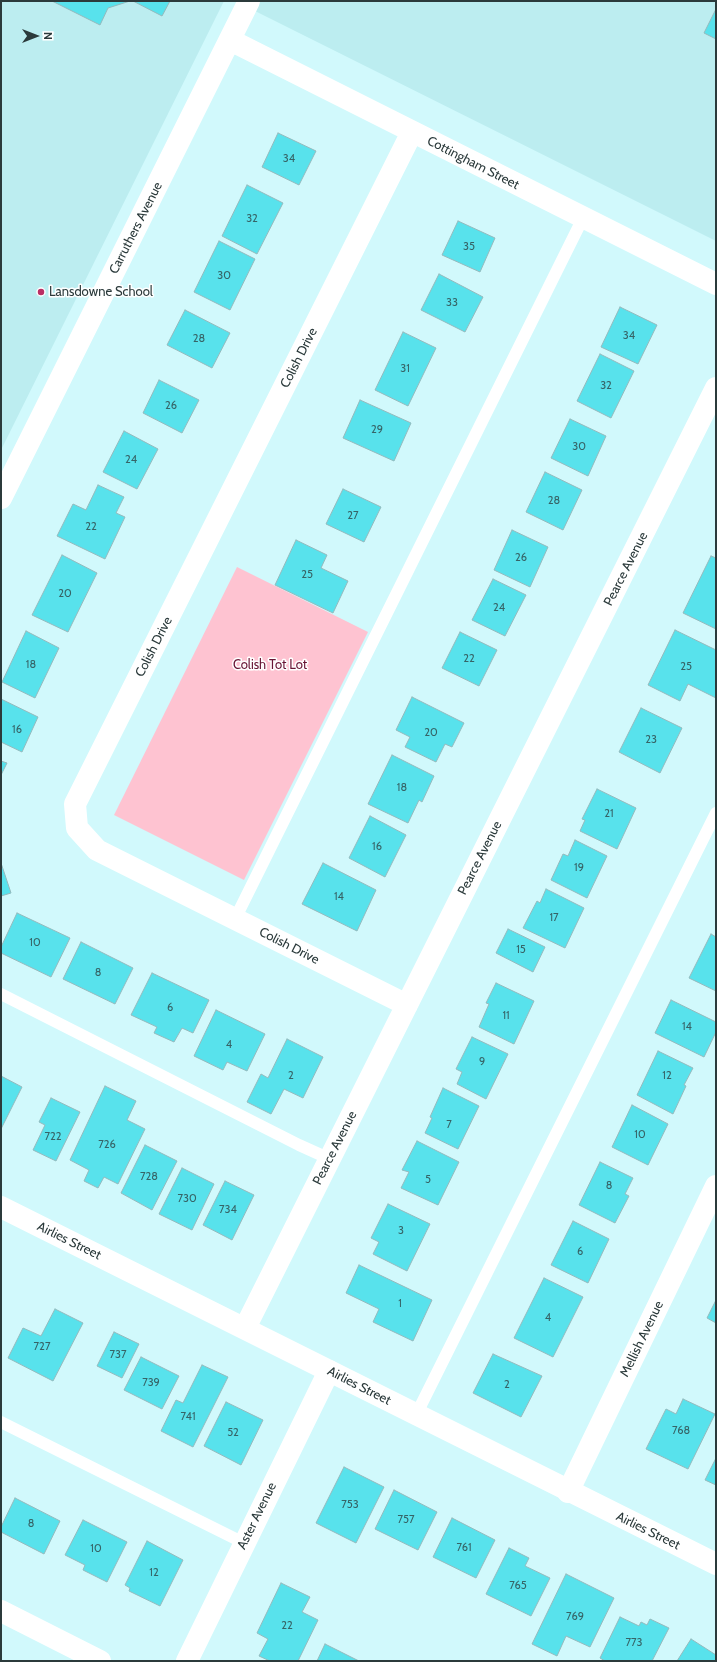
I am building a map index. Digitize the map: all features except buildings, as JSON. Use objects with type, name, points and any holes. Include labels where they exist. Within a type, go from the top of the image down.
[{"type":"street","name":"Carruthers Avenue","points":[[1,498],[249,1]]},
{"type":"street","name":"Cottingham Street","points":[[230,40],[716,284]]},
{"type":"street","name":"Colish Drive","points":[[407,1005],[97,850],[77,828],[75,804],[412,132]]},
{"type":"street","name":"Pearce Avenue","points":[[245,1328],[716,388]]},
{"type":"street","name":"Mellish Avenue","points":[[568,1492],[716,1186]]},
{"type":"street","name":"Airlies Street","points":[[1,1207],[329,1370],[568,1492],[716,1564]]},
{"type":"street","name":"Aster Avenue","points":[[187,1661],[329,1370]]},
{"type":"street","points":[[1,1611],[100,1661]]},
{"type":"lane","points":[[235,919],[583,218]]},
{"type":"lane","points":[[416,1415],[716,813]]},
{"type":"lane","points":[[1,994],[292,1141],[330,1158]]},
{"type":"lane","points":[[1,1422],[244,1543]]},
{"type":"shaded area","name":"Lansdowne School","points":[[1,1],[224,1],[1,450]]},
{"type":"shaded area","points":[[260,1],[716,1],[716,241],[255,11]]},
{"type":"green space","name":"Colish Tot Lot","points":[[237,567],[368,632],[244,880],[114,815]]},
{"type":"place","name":"Lansdowne School","points":[[41,292]]}]
